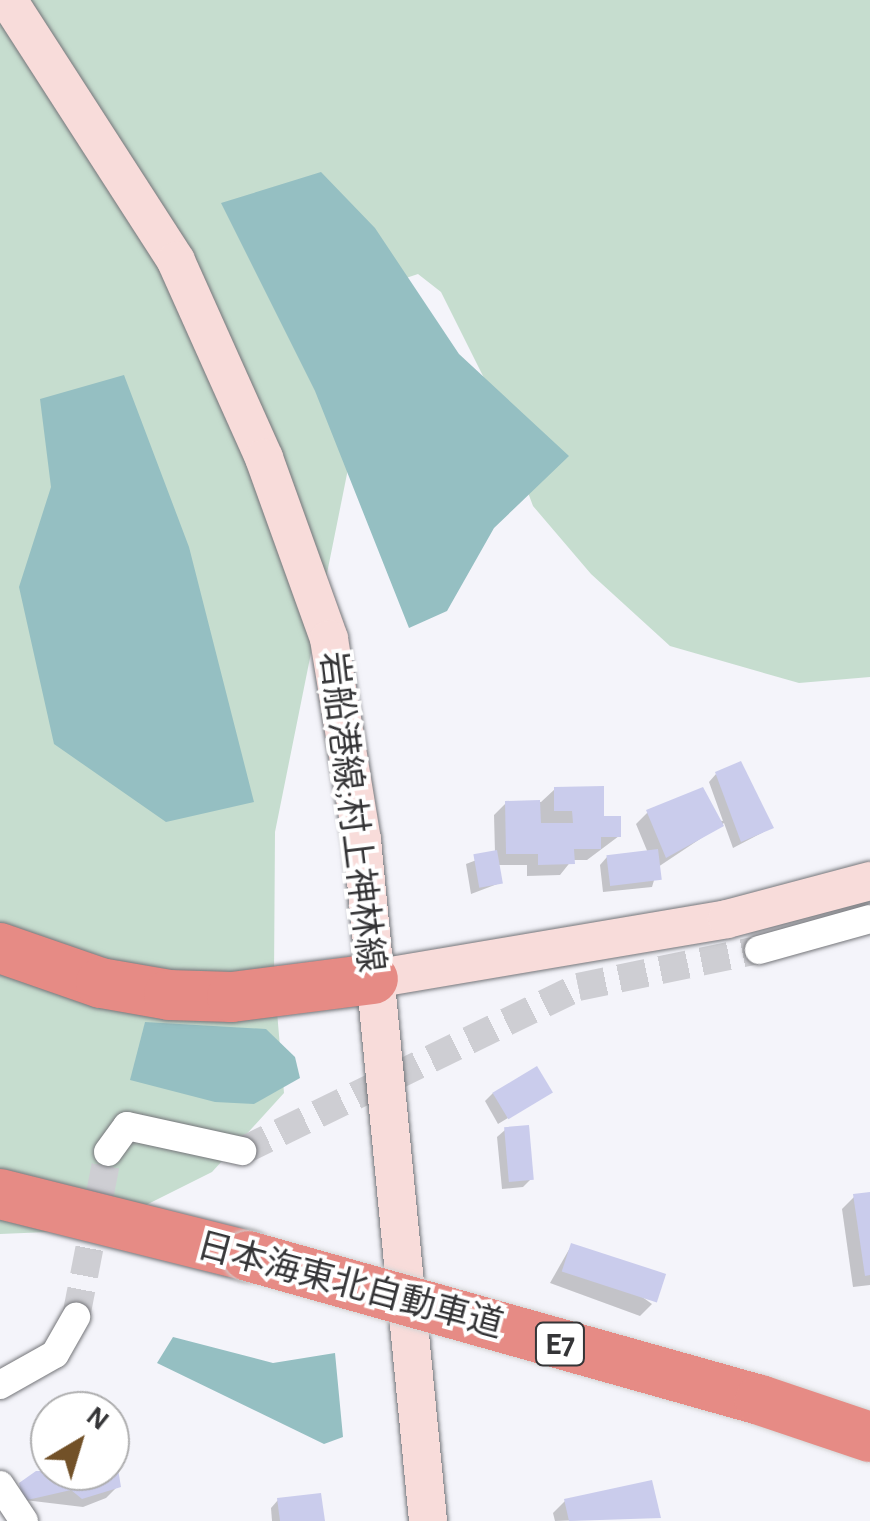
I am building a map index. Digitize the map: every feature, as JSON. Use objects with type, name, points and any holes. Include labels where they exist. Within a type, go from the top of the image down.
[{"type":"highway","points":[[0,925],[107,962],[174,973],[373,979]]},
{"type":"highway","points":[[0,948],[101,983],[169,995],[232,997],[373,979]]},
{"type":"highway","name":"日本海東北自動車道","points":[[0,1194],[248,1256],[760,1400],[870,1437]]},
{"type":"main road","name":"岩船港線;村上神林線","points":[[8,0],[176,262],[264,458],[330,639],[362,840],[428,1521]]},
{"type":"main road","points":[[373,979],[728,919],[870,881]]},
{"type":"street","points":[[759,950],[870,919]]},
{"type":"street","points":[[108,1152],[126,1126],[242,1152]]},
{"type":"street","points":[[0,1385],[54,1354],[76,1318]]},
{"type":"street","points":[[0,1485],[24,1521]]},
{"type":"green space","points":[[0,0],[870,0],[870,677],[799,683],[670,646],[591,574],[533,506],[489,388],[441,292],[418,274],[385,285],[275,832],[274,977],[284,1093],[212,1172],[96,1230],[0,1234]]},
{"type":"water","points":[[321,172],[375,228],[459,354],[569,456],[494,528],[447,611],[409,628],[315,391],[221,203]]},
{"type":"water","points":[[124,375],[189,547],[254,802],[166,822],[54,744],[19,587],[51,487],[40,399]]},
{"type":"water","points":[[145,1022],[266,1029],[295,1057],[300,1078],[254,1104],[215,1102],[130,1080]]},
{"type":"water","points":[[173,1337],[273,1363],[335,1353],[343,1437],[324,1444],[157,1363]]},
{"type":"building","points":[[741,761],[774,828],[741,842],[715,772]]},
{"type":"building","points":[[604,786],[604,816],[621,816],[621,837],[601,837],[601,849],[574,849],[575,864],[538,865],[538,854],[506,854],[505,801],[540,800],[541,823],[573,823],[572,811],[554,811],[554,787]]},
{"type":"building","points":[[703,787],[724,826],[666,858],[646,810]]},
{"type":"building","points":[[658,849],[662,880],[610,886],[606,855]]},
{"type":"building","points":[[497,850],[503,883],[479,888],[473,854]]},
{"type":"building","points":[[537,1066],[553,1093],[508,1119],[492,1093]]},
{"type":"building","points":[[529,1125],[534,1180],[509,1182],[504,1127]]},
{"type":"building","points":[[870,1192],[870,1275],[865,1276],[853,1194]]},
{"type":"building","points":[[571,1243],[666,1274],[657,1302],[562,1272]]},
{"type":"building","points":[[30,1475],[30,1491],[67,1491],[23,1501],[19,1483]]},
{"type":"building","points":[[652,1480],[661,1518],[569,1521],[564,1499]]},
{"type":"building","points":[[72,1491],[108,1491],[82,1499]]},
{"type":"building","points":[[321,1493],[325,1521],[280,1521],[277,1498]]},
{"type":"tunnel","points":[[242,1151],[578,987],[759,950]]},
{"type":"tunnel","points":[[76,1317],[108,1152]]}]
